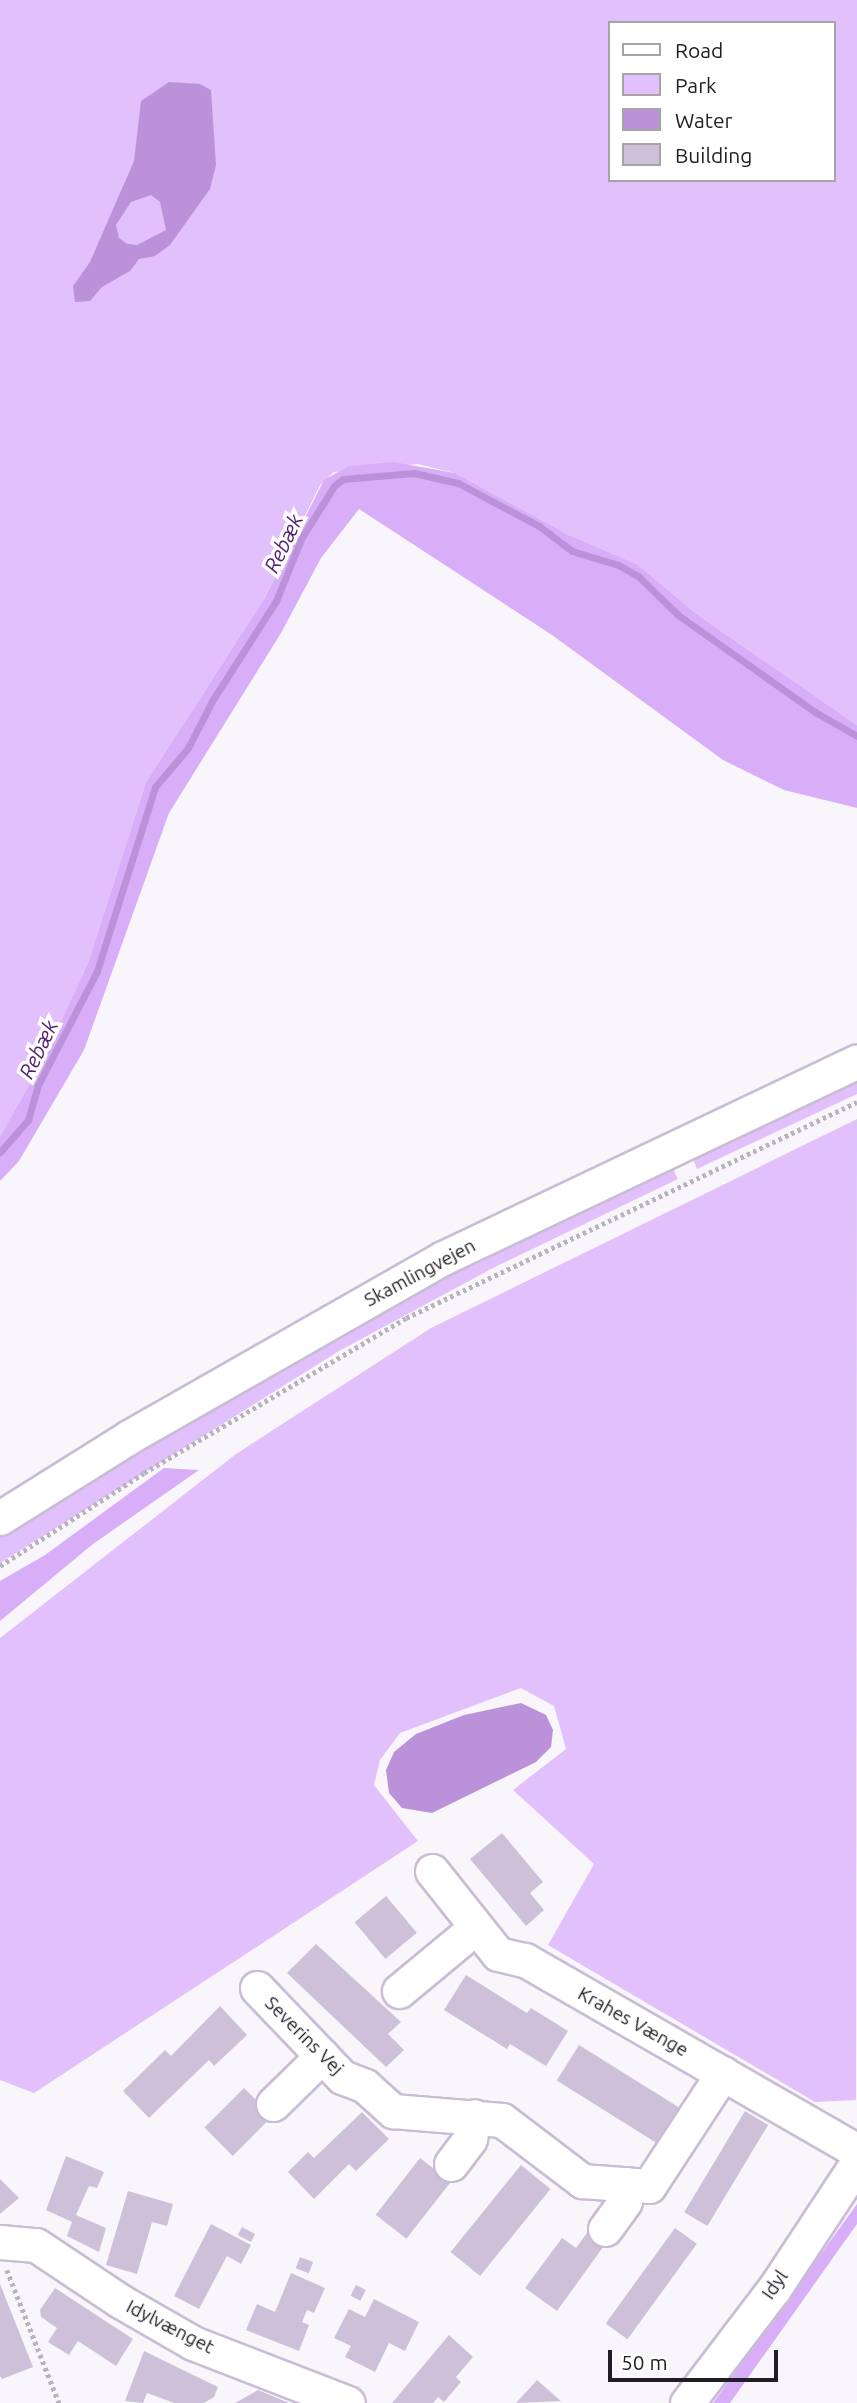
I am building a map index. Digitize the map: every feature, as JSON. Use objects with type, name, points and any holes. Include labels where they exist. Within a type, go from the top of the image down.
[{"type":"street","name":"Skamlingvejen","points":[[0,1518],[129,1437],[443,1258],[857,1061]]},
{"type":"street","name":"Krahes Vænge","points":[[432,1871],[498,1954],[525,1960],[857,2151]]},
{"type":"street","points":[[399,1991],[476,1927]]},
{"type":"street","name":"Severins Vej","points":[[257,1988],[342,2077],[365,2086],[393,2111],[502,2120],[582,2181],[649,2186],[723,2073]]},
{"type":"street","points":[[273,2104],[322,2056]]},
{"type":"street","points":[[451,2164],[470,2139],[474,2116]]},
{"type":"street","name":"Idyl","points":[[687,2403],[774,2289],[857,2163]]},
{"type":"street","points":[[605,2230],[625,2201],[626,2184]]},
{"type":"street","name":"Idylvænget","points":[[2,2254],[36,2245],[120,2301],[192,2343],[348,2403]]},
{"type":"path","points":[[0,1566],[144,1473],[406,1318],[857,1102]]},
{"type":"path","points":[[2,2254],[59,2403]]},
{"type":"green space","points":[[0,0],[857,0],[857,725],[698,615],[637,564],[569,535],[455,473],[418,464],[334,472],[320,485],[264,599],[146,782],[88,963],[41,1064],[0,1136]]},
{"type":"green space","points":[[857,1074],[857,1094],[697,1169],[694,1161],[707,1146]]},
{"type":"green space","points":[[857,1119],[856,2100],[815,2102],[548,1945],[594,1864],[513,1790],[566,1749],[554,1706],[521,1688],[400,1733],[380,1760],[374,1785],[418,1841],[34,2093],[0,2080],[0,1638],[236,1454],[431,1328]]},
{"type":"green space","points":[[670,1163],[678,1179],[493,1268],[339,1351],[0,1563],[0,1535],[105,1470],[407,1291]]},
{"type":"shaded area","points":[[393,462],[455,473],[569,535],[637,564],[698,615],[857,725],[857,808],[784,790],[723,760],[552,635],[359,509],[321,558],[281,633],[169,813],[84,1050],[19,1161],[0,1181],[0,1136],[41,1064],[88,963],[146,782],[264,599],[324,480],[349,466]]},
{"type":"shaded area","points":[[164,1468],[199,1470],[93,1544],[0,1621],[0,1581],[45,1555]]},
{"type":"shaded area","points":[[857,2204],[857,2224],[730,2403],[713,2403]]},
{"type":"water","points":[[169,82],[200,84],[211,90],[216,165],[210,189],[170,245],[155,256],[139,259],[130,271],[102,287],[90,301],[75,302],[73,286],[90,262],[134,161],[141,101]],"holes":[[[151,195],[160,202],[166,230],[137,245],[127,244],[119,238],[116,225],[131,202]]]},
{"type":"water","points":[[521,1703],[546,1715],[553,1730],[551,1747],[536,1762],[432,1813],[402,1808],[389,1793],[386,1770],[394,1752],[416,1734],[464,1715]]},
{"type":"building","points":[[502,1833],[543,1882],[530,1893],[544,1910],[526,1926],[470,1859]]},
{"type":"building","points":[[386,1896],[417,1933],[385,1959],[355,1922]]},
{"type":"building","points":[[316,1944],[401,2022],[388,2034],[404,2050],[386,2067],[287,1973]]},
{"type":"building","points":[[466,1975],[527,2013],[531,2008],[568,2031],[546,2066],[510,2044],[507,2049],[444,2010]]},
{"type":"building","points":[[220,2006],[247,2035],[214,2066],[209,2060],[149,2118],[123,2091],[165,2050],[171,2056]]},
{"type":"building","points":[[579,2045],[681,2109],[659,2144],[557,2081]]},
{"type":"building","points":[[244,2088],[272,2116],[233,2156],[204,2128]]},
{"type":"building","points":[[745,2111],[768,2125],[707,2226],[684,2212]]},
{"type":"building","points":[[362,2112],[389,2139],[356,2171],[349,2164],[314,2199],[288,2172],[308,2152],[314,2158]]},
{"type":"building","points":[[66,2156],[104,2172],[97,2188],[89,2186],[76,2215],[106,2228],[99,2252],[67,2236],[72,2222],[46,2210]]},
{"type":"building","points":[[420,2158],[451,2182],[406,2239],[376,2215]]},
{"type":"building","points":[[521,2165],[551,2189],[480,2276],[451,2252]]},
{"type":"building","points":[[0,2179],[19,2198],[0,2214]]},
{"type":"building","points":[[128,2191],[173,2204],[167,2226],[152,2222],[137,2274],[106,2265]]},
{"type":"building","points":[[211,2224],[251,2245],[241,2264],[227,2256],[199,2309],[174,2296]]},
{"type":"building","points":[[242,2227],[255,2234],[251,2242],[238,2235]]},
{"type":"building","points":[[675,2228],[697,2244],[627,2339],[606,2323]]},
{"type":"building","points":[[589,2230],[606,2243],[557,2311],[525,2288],[562,2238],[576,2248]]},
{"type":"building","points":[[300,2257],[313,2262],[309,2273],[296,2268]]},
{"type":"building","points":[[291,2273],[325,2288],[314,2313],[307,2310],[302,2322],[309,2325],[299,2351],[246,2330],[257,2304],[275,2312]]},
{"type":"building","points":[[0,2284],[33,2367],[2,2379],[0,2376]]},
{"type":"building","points":[[356,2285],[366,2290],[360,2301],[351,2296]]},
{"type":"building","points":[[55,2288],[133,2339],[116,2366],[78,2341],[69,2355],[48,2342],[57,2328],[41,2317],[40,2310]]},
{"type":"building","points":[[374,2299],[419,2322],[405,2351],[389,2343],[375,2372],[345,2357],[351,2346],[334,2338],[349,2309],[365,2317]]},
{"type":"building","points":[[449,2335],[473,2357],[456,2377],[461,2382],[444,2402],[438,2397],[433,2403],[392,2403]]},
{"type":"building","points":[[144,2351],[218,2387],[214,2397],[204,2403],[174,2403],[147,2393],[143,2403],[125,2401]]},
{"type":"building","points":[[537,2380],[561,2401],[516,2403]]},
{"type":"building","points":[[258,2390],[289,2403],[235,2403]]},
{"type":"waterway","name":"Rebæk","points":[[0,1152],[28,1120],[38,1085],[97,971],[155,787],[188,748],[212,701],[276,601],[301,539],[334,486],[343,479],[414,473],[458,483],[539,526],[572,551],[618,565],[638,576],[678,615],[815,712],[857,736]]}]
